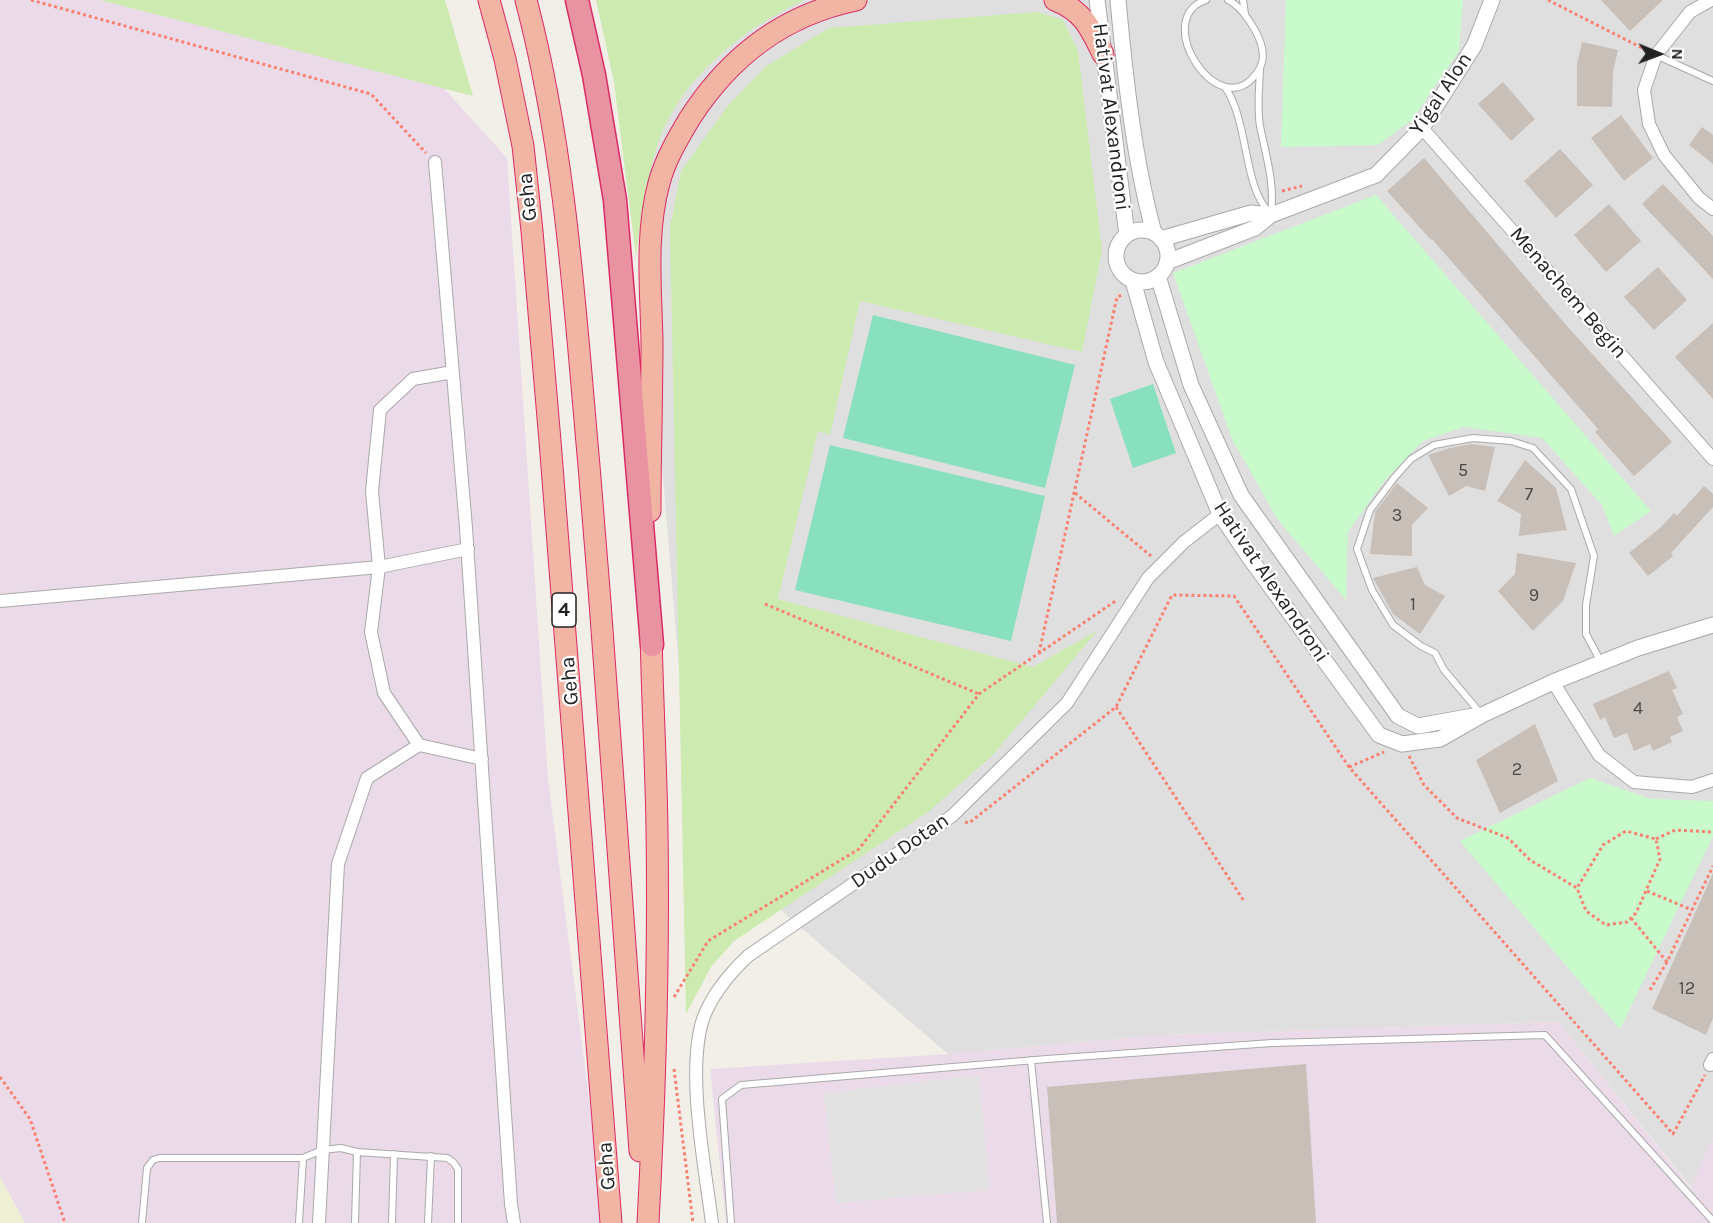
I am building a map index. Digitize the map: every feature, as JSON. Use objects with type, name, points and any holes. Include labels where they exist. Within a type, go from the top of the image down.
[{"type":"highway","name":"Geha","points":[[489,0],[505,59],[523,146],[532,231],[589,917],[611,1223]]},
{"type":"highway","name":"Geha","points":[[526,0],[547,88],[557,145],[576,323],[605,654],[647,1223]]},
{"type":"highway","points":[[577,0],[594,75],[615,200],[652,645],[656,731],[657,967],[656,1071],[647,1223]]},
{"type":"highway","points":[[652,645],[650,248],[652,214],[659,182],[669,156],[684,128],[704,96],[727,68],[753,46],[783,26],[809,14],[856,0]]},
{"type":"highway","points":[[1054,0],[1068,5],[1081,15],[1103,54]]},
{"type":"street","name":"Hativat Alexandroni","points":[[1097,0],[1127,235]]},
{"type":"street","name":"Hativat Alexandroni","points":[[1118,0],[1142,179],[1158,236]]},
{"type":"street","name":"Yigal Alon","points":[[1167,262],[1255,228],[1271,215],[1376,175],[1422,128],[1474,46],[1492,0]]},
{"type":"street","points":[[1711,0],[1690,12],[1656,55],[1644,90],[1649,124],[1664,155],[1699,198],[1713,209]]},
{"type":"street","name":"Menachem Begin","points":[[1422,128],[1713,459]]},
{"type":"street","points":[[435,162],[468,549],[514,1223]]},
{"type":"street","name":"Yigal Alon","points":[[1158,236],[1251,213],[1271,215]]},
{"type":"street","points":[[1139,230],[1158,236],[1166,245],[1167,262],[1158,276],[1142,282],[1132,281],[1119,269],[1116,261],[1119,243],[1127,235],[1139,230]]},
{"type":"street","name":"Hativat Alexandroni","points":[[1158,276],[1191,385],[1241,495],[1398,716],[1418,726],[1482,715]]},
{"type":"street","name":"Hativat Alexandroni","points":[[1132,281],[1156,362],[1220,514],[1379,735],[1402,744],[1440,739],[1482,715],[1553,682],[1638,648],[1713,625]]},
{"type":"street","points":[[453,372],[413,380],[381,410],[372,491],[380,567],[371,632],[384,693],[419,745],[482,759]]},
{"type":"street","name":"Dudu Dotan","points":[[712,1223],[697,1080],[698,1048],[703,1020],[711,1001],[731,972],[748,956],[952,816],[1067,703],[1148,578],[1184,542],[1220,514]]},
{"type":"street","points":[[0,601],[380,567],[468,549]]},
{"type":"street","points":[[1553,682],[1599,755],[1634,782],[1692,787],[1713,780]]},
{"type":"street","points":[[319,1223],[338,864],[367,778],[419,745]]},
{"type":"lane","points":[[1201,0],[1189,14],[1184,35],[1187,45],[1207,78],[1225,87],[1236,87],[1246,84],[1260,69]]},
{"type":"lane","points":[[1228,0],[1238,5],[1245,14],[1263,49],[1258,110],[1273,194],[1271,215]]},
{"type":"lane","points":[[1243,0],[1245,14]]},
{"type":"lane","points":[[1656,55],[1713,81]]},
{"type":"lane","points":[[1225,87],[1236,107],[1258,197],[1271,215]]},
{"type":"lane","points":[[1482,715],[1444,670],[1435,653],[1421,646],[1393,625],[1372,590],[1357,549],[1370,510],[1411,459],[1434,445],[1473,438],[1511,441],[1533,448],[1571,489],[1594,556],[1586,605],[1586,634],[1602,663]]},
{"type":"lane","points":[[731,1223],[722,1099],[741,1085],[1031,1060],[1272,1043],[1545,1035],[1713,1221]]},
{"type":"lane","points":[[1031,1060],[1047,1223]]},
{"type":"lane","points":[[142,1223],[147,1168],[153,1160],[159,1158],[303,1158],[322,1150],[341,1148],[357,1152],[447,1158],[458,1170],[458,1223]]},
{"type":"lane","points":[[355,1223],[357,1152]]},
{"type":"lane","points":[[392,1223],[394,1154]]},
{"type":"lane","points":[[428,1223],[431,1156]]},
{"type":"lane","points":[[299,1223],[303,1158]]},
{"type":"path","points":[[31,0],[371,94],[435,162]]},
{"type":"path","points":[[1548,0],[1656,55]]},
{"type":"path","points":[[1273,194],[1305,185]]},
{"type":"path","points":[[1039,653],[1117,297]]},
{"type":"path","points":[[1075,492],[1162,565]]},
{"type":"path","points":[[952,816],[969,824],[1116,706],[1172,595],[1234,596],[1349,767],[1673,1134],[1712,1062]]},
{"type":"path","points":[[708,941],[859,849],[979,694],[1119,598]]},
{"type":"path","points":[[765,604],[979,694]]},
{"type":"path","points":[[1116,706],[1244,901]]},
{"type":"path","points":[[1402,744],[1424,785],[1457,818],[1508,838],[1530,860],[1577,888],[1586,911],[1606,924],[1627,922],[1631,918],[1660,859],[1656,839]]},
{"type":"path","points":[[1577,888],[1603,845],[1626,831],[1656,839],[1675,830],[1713,832]]},
{"type":"path","points":[[1650,990],[1667,962],[1713,866]]},
{"type":"path","points":[[1646,890],[1692,910]]},
{"type":"path","points":[[1631,918],[1667,962]]},
{"type":"path","points":[[0,1077],[30,1119],[65,1223]]},
{"type":"shaded area","points":[[0,0],[103,0],[440,84],[507,158],[548,779],[605,1223],[25,1223],[0,1177]]},
{"type":"shaded area","points":[[623,0],[1713,0],[1713,1137],[1692,1188],[1558,1022],[1164,1035],[948,1054],[693,835]]},
{"type":"shaded area","points":[[1558,1022],[1691,1188],[1713,1137],[1713,1223],[726,1223],[710,1069],[948,1054],[1164,1035]]},
{"type":"shaded area","points":[[979,1075],[990,1190],[836,1203],[824,1093]]},
{"type":"green space","points":[[100,0],[445,0],[473,96]]},
{"type":"green space","points":[[596,0],[804,0],[760,24],[739,39],[718,56],[683,95],[669,117],[654,154],[644,198],[636,257],[614,82]]},
{"type":"green space","points":[[1286,0],[1463,0],[1459,51],[1413,119],[1378,145],[1281,147]]},
{"type":"green space","points":[[1037,12],[1063,20],[1078,51],[1102,250],[1082,352],[860,301],[830,435],[818,431],[778,599],[1033,667],[1098,630],[992,756],[928,812],[734,941],[711,967],[686,1014],[670,228],[681,171],[727,107],[765,67],[829,28]]},
{"type":"green space","points":[[1376,195],[1651,511],[1614,536],[1602,505],[1542,438],[1464,427],[1423,441],[1382,484],[1348,532],[1346,600],[1278,520],[1232,439],[1173,273]]},
{"type":"green space","points":[[873,315],[1075,365],[1045,488],[843,438]]},
{"type":"green space","points":[[1153,384],[1176,453],[1133,468],[1110,399]]},
{"type":"green space","points":[[830,445],[1045,496],[1011,641],[795,590]]},
{"type":"green space","points":[[1590,778],[1651,799],[1713,801],[1713,836],[1620,1029],[1460,841]]},
{"type":"green space","points":[[0,1177],[25,1223],[0,1223]]},
{"type":"building","points":[[1601,0],[1663,0],[1630,31]]},
{"type":"building","points":[[1582,42],[1618,50],[1613,72],[1612,107],[1577,106],[1577,64]]},
{"type":"building","points":[[1503,82],[1535,119],[1511,141],[1478,104]]},
{"type":"building","points":[[1621,115],[1653,158],[1624,181],[1591,138]]},
{"type":"building","points":[[1702,127],[1713,135],[1713,164],[1689,145]]},
{"type":"building","points":[[1560,149],[1593,185],[1556,218],[1524,181]]},
{"type":"building","points":[[1424,158],[1566,325],[1672,442],[1634,476],[1595,432],[1598,429],[1432,239],[1387,191]]},
{"type":"building","points":[[1663,184],[1713,236],[1713,279],[1642,204]]},
{"type":"building","points":[[1609,204],[1641,241],[1606,272],[1574,235]]},
{"type":"building","points":[[1658,267],[1687,300],[1654,330],[1624,297]]},
{"type":"building","points":[[1713,323],[1713,399],[1675,357]]},
{"type":"building","points":[[1471,444],[1495,447],[1485,491],[1466,486],[1449,496],[1428,455]]},
{"type":"building","points":[[1525,460],[1556,488],[1567,530],[1519,536],[1521,514],[1497,501]]},
{"type":"building","points":[[1397,483],[1428,508],[1412,525],[1412,556],[1370,554],[1375,512]]},
{"type":"building","points":[[1704,486],[1713,494],[1713,507],[1671,553],[1673,556],[1648,576],[1629,553],[1661,527],[1674,513],[1677,516]]},
{"type":"building","points":[[1517,553],[1576,563],[1563,601],[1533,631],[1498,591],[1515,574]]},
{"type":"building","points":[[1417,567],[1425,585],[1445,596],[1420,634],[1393,614],[1373,578]]},
{"type":"building","points":[[1669,671],[1677,688],[1672,690],[1683,714],[1677,717],[1683,731],[1670,737],[1672,742],[1653,751],[1650,744],[1634,751],[1627,733],[1614,738],[1605,717],[1600,720],[1593,704]]},
{"type":"building","points":[[1535,724],[1558,781],[1500,813],[1476,760]]},
{"type":"building","points":[[1713,873],[1713,1018],[1706,1035],[1652,1009]]},
{"type":"building","points":[[1306,1064],[1316,1223],[1057,1223],[1047,1087]]}]
